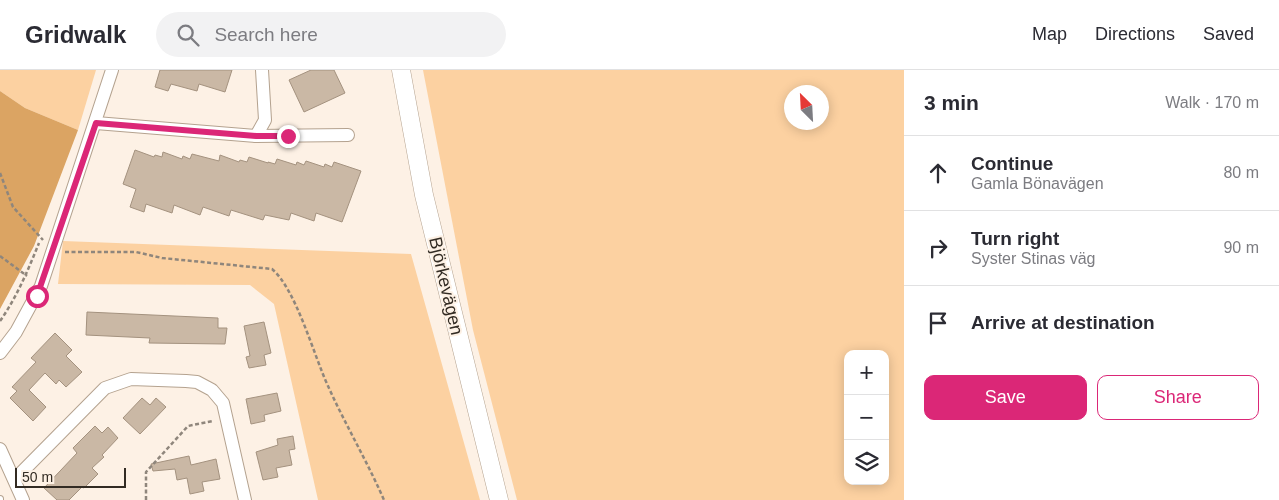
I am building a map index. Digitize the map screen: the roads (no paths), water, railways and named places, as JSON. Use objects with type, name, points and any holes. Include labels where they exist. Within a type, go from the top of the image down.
[{"type":"main road","name":"Björkevägen","points":[[401,70],[424,195],[499,500]]},
{"type":"street","points":[[0,353],[16,332],[41,286],[54,252],[112,70]]},
{"type":"street","points":[[256,136],[265,120],[262,70]]},
{"type":"street","points":[[96,123],[256,136],[348,135]]},
{"type":"street","points":[[15,479],[105,388],[123,380],[198,382],[218,396],[228,418],[245,500]]},
{"type":"street","points":[[0,449],[23,500]]}]
